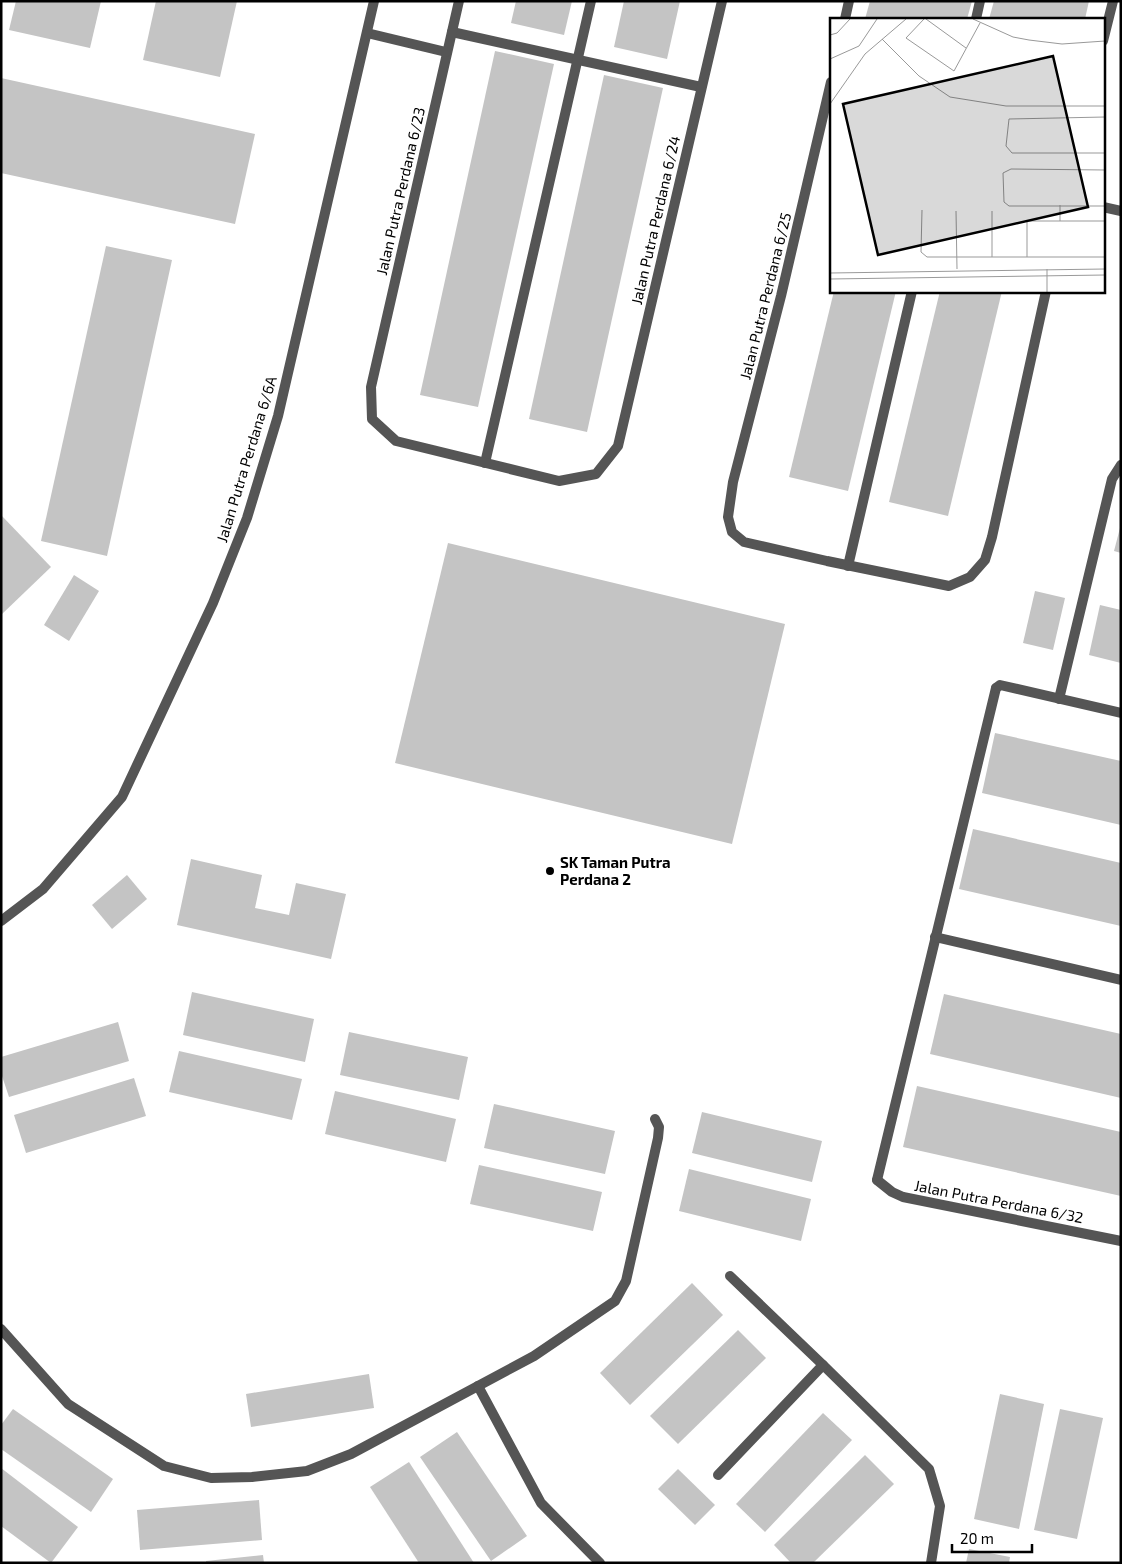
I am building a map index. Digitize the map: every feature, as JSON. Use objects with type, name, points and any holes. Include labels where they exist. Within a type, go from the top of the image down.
[{"type":"street","name":"Jalan Putra Perdana 6/6A","points":[[1,921],[43,889],[122,797],[213,603],[247,518],[278,416],[374,1]]},
{"type":"street","name":"Jalan Putra Perdana 6/23","points":[[458,1],[371,387],[372,419],[396,441],[559,481],[596,474],[618,446]]},
{"type":"street","points":[[485,463],[591,1]]},
{"type":"street","name":"Jalan Putra Perdana 6/24","points":[[618,446],[722,1]]},
{"type":"street","points":[[845,18],[849,1]]},
{"type":"street","points":[[976,18],[980,1]]},
{"type":"street","points":[[1104,37],[1113,1]]},
{"type":"street","points":[[452,32],[701,87]]},
{"type":"street","points":[[367,33],[446,52]]},
{"type":"street","name":"Jalan Putra Perdana 6/25","points":[[830,90],[826,123],[733,482],[728,516],[732,532],[744,542],[848,566]]},
{"type":"street","points":[[1104,207],[1121,211]]},
{"type":"street","points":[[912,292],[848,566],[949,586],[970,576],[985,560],[992,536],[1046,292]]},
{"type":"street","points":[[1060,699],[1112,479],[1121,465]]},
{"type":"street","points":[[1121,714],[1000,685],[996,688],[935,937],[1121,980]]},
{"type":"street","name":"Jalan Putra Perdana 6/32","points":[[935,937],[877,1180],[892,1192],[903,1197],[1121,1241]]},
{"type":"street","points":[[1,1329],[68,1404],[164,1466],[211,1478],[252,1477],[307,1471],[351,1454],[534,1356],[615,1301],[626,1281],[656,1147],[659,1127],[655,1119]]},
{"type":"street","points":[[730,1276],[929,1469],[940,1506],[931,1563]]},
{"type":"street","points":[[718,1475],[823,1365]]},
{"type":"street","points":[[478,1386],[541,1503],[600,1563]]},
{"type":"building","points":[[16,1],[101,1],[90,48],[9,30]]},
{"type":"building","points":[[156,1],[237,1],[220,77],[143,60]]},
{"type":"building","points":[[516,1],[572,1],[564,35],[511,23]]},
{"type":"building","points":[[624,1],[680,1],[667,59],[614,47]]},
{"type":"building","points":[[870,1],[972,1],[967,18],[865,18]]},
{"type":"building","points":[[994,1],[1089,1],[1085,18],[989,18]]},
{"type":"building","points":[[495,51],[554,64],[478,407],[420,395]]},
{"type":"building","points":[[604,75],[663,88],[587,432],[529,419]]},
{"type":"building","points":[[1,78],[255,134],[235,224],[1,173]]},
{"type":"building","points":[[106,246],[172,260],[107,556],[41,541]]},
{"type":"building","points":[[834,292],[896,292],[848,491],[789,477]]},
{"type":"building","points":[[940,292],[1002,292],[948,516],[889,502]]},
{"type":"building","points":[[1,515],[51,567],[1,615]]},
{"type":"building","points":[[1121,528],[1121,553],[1114,551]]},
{"type":"building","points":[[448,543],[785,624],[732,844],[395,763]]},
{"type":"building","points":[[74,575],[99,591],[69,641],[44,625]]},
{"type":"building","points":[[1035,591],[1065,598],[1053,650],[1023,643]]},
{"type":"building","points":[[1100,605],[1121,610],[1121,663],[1089,655]]},
{"type":"building","points":[[995,733],[1121,761],[1121,825],[982,793]]},
{"type":"building","points":[[973,829],[1121,863],[1121,926],[959,889]]},
{"type":"building","points":[[191,859],[262,875],[255,908],[289,915],[296,883],[346,894],[331,959],[177,925]]},
{"type":"building","points":[[127,875],[147,899],[112,929],[92,905]]},
{"type":"building","points":[[192,992],[314,1019],[305,1062],[183,1035]]},
{"type":"building","points":[[944,994],[1121,1034],[1121,1098],[930,1054]]},
{"type":"building","points":[[118,1022],[129,1061],[9,1097],[1,1073],[1,1057]]},
{"type":"building","points":[[349,1032],[468,1057],[459,1100],[340,1075]]},
{"type":"building","points":[[179,1051],[302,1079],[292,1120],[169,1092]]},
{"type":"building","points":[[134,1078],[146,1116],[26,1153],[14,1115]]},
{"type":"building","points":[[917,1086],[1121,1132],[1121,1196],[903,1147]]},
{"type":"building","points":[[335,1091],[456,1119],[446,1162],[325,1134]]},
{"type":"building","points":[[494,1104],[615,1131],[605,1174],[484,1148]]},
{"type":"building","points":[[702,1112],[822,1141],[812,1182],[692,1153]]},
{"type":"building","points":[[479,1165],[602,1192],[593,1231],[470,1204]]},
{"type":"building","points":[[689,1169],[811,1199],[801,1241],[679,1211]]},
{"type":"building","points":[[692,1283],[723,1315],[630,1405],[600,1373]]},
{"type":"building","points":[[738,1330],[766,1358],[678,1444],[650,1416]]},
{"type":"building","points":[[369,1374],[374,1408],[251,1427],[246,1394]]},
{"type":"building","points":[[1000,1394],[1044,1404],[1019,1529],[974,1519]]},
{"type":"building","points":[[13,1409],[113,1479],[91,1512],[1,1449],[1,1425]]},
{"type":"building","points":[[1060,1409],[1103,1418],[1077,1539],[1034,1530]]},
{"type":"building","points":[[823,1413],[852,1440],[765,1532],[736,1504]]},
{"type":"building","points":[[457,1432],[527,1536],[491,1561],[420,1457]]},
{"type":"building","points":[[865,1455],[894,1484],[813,1563],[791,1563],[774,1545]]},
{"type":"building","points":[[409,1462],[474,1563],[419,1563],[370,1487]]},
{"type":"building","points":[[1,1468],[78,1527],[51,1563],[1,1526]]},
{"type":"building","points":[[678,1469],[715,1505],[695,1525],[658,1489]]},
{"type":"building","points":[[259,1500],[262,1540],[140,1550],[137,1510]]},
{"type":"building","points":[[969,1549],[1010,1557],[1009,1563],[966,1563]]},
{"type":"building","points":[[263,1555],[264,1563],[206,1563],[206,1561]]},
{"type":"place","name":"SK Taman Putra Perdana 2","points":[[550,871]]}]
